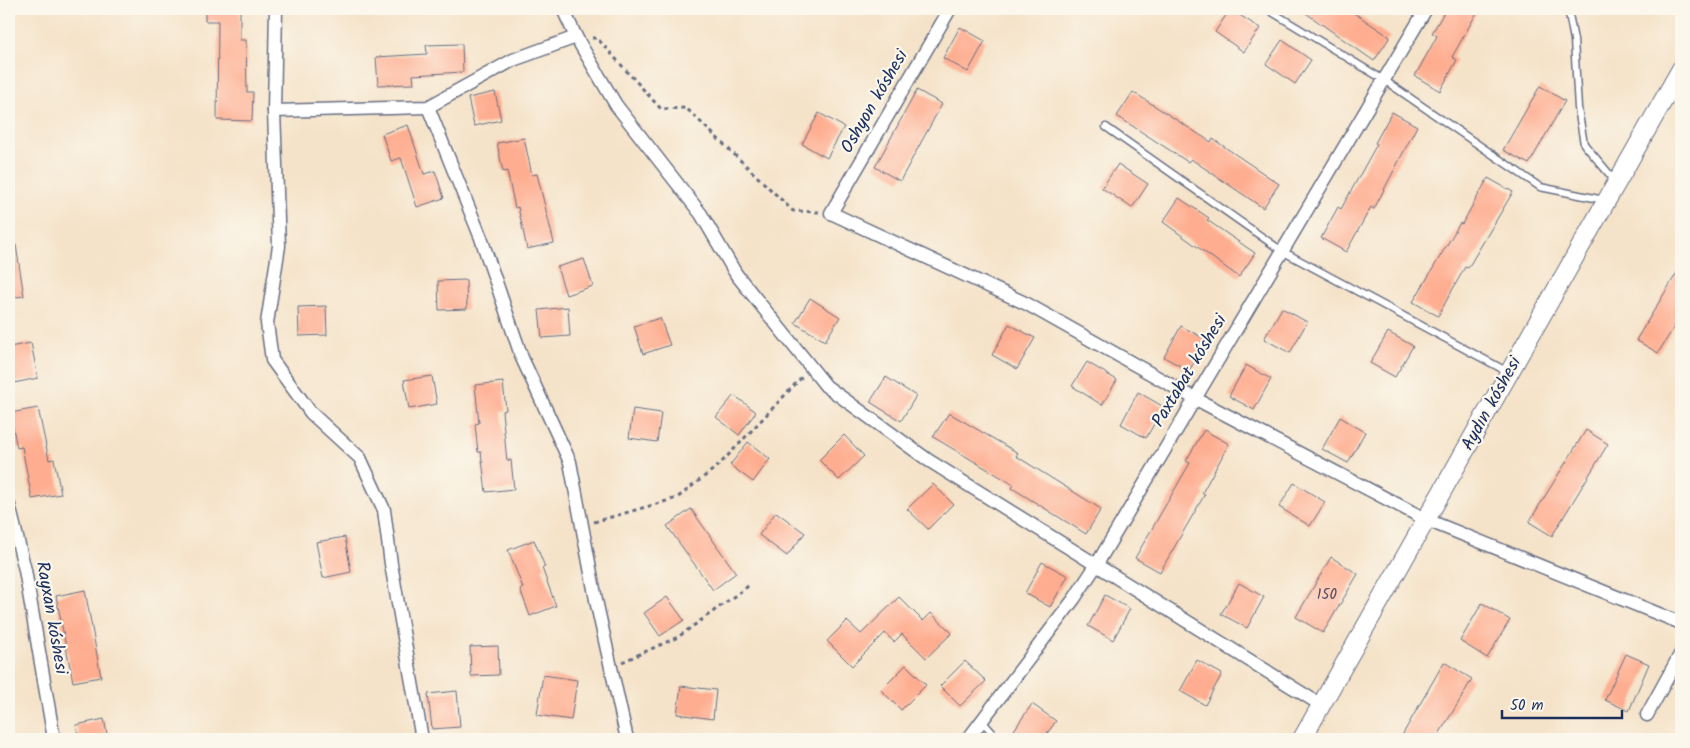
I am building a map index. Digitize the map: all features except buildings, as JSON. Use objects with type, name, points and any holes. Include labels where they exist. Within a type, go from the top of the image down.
[{"type":"street","points":[[276,9],[274,111],[279,246],[267,323],[272,360],[311,413],[360,458],[384,510],[391,564],[422,739]]},
{"type":"street","points":[[563,9],[576,37],[616,105],[701,214],[736,274],[826,386],[928,460],[1321,705]]},
{"type":"street","name":"Oshyon kóshesi","points":[[831,213],[950,9]]},
{"type":"street","name":"Paxtabat kóshesi","points":[[968,739],[1074,599],[1097,564],[1426,9]]},
{"type":"street","points":[[274,111],[428,107],[513,60],[576,37]]},
{"type":"street","name":"Aydın kóshesi","points":[[1302,739],[1681,69]]},
{"type":"street","points":[[428,107],[481,238],[522,358],[570,462],[627,739]]},
{"type":"street","points":[[831,213],[1027,304],[1194,398],[1427,520],[1681,623]]},
{"type":"street","name":"Rayxan kóshesi","points":[[9,504],[25,570],[54,739]]},
{"type":"street","points":[[1647,715],[1681,653]]},
{"type":"lane","points":[[1267,9],[1384,80],[1540,187],[1606,201]]},
{"type":"lane","points":[[1568,9],[1574,40],[1584,144],[1616,182]]},
{"type":"lane","points":[[1106,127],[1282,251],[1509,373]]},
{"type":"lane","points":[[982,721],[998,739]]},
{"type":"path","points":[[576,37],[597,38],[661,109],[686,108],[793,211],[831,213]]},
{"type":"path","points":[[582,525],[677,498],[719,465],[811,367]]},
{"type":"path","points":[[611,666],[678,637],[751,584]]}]
